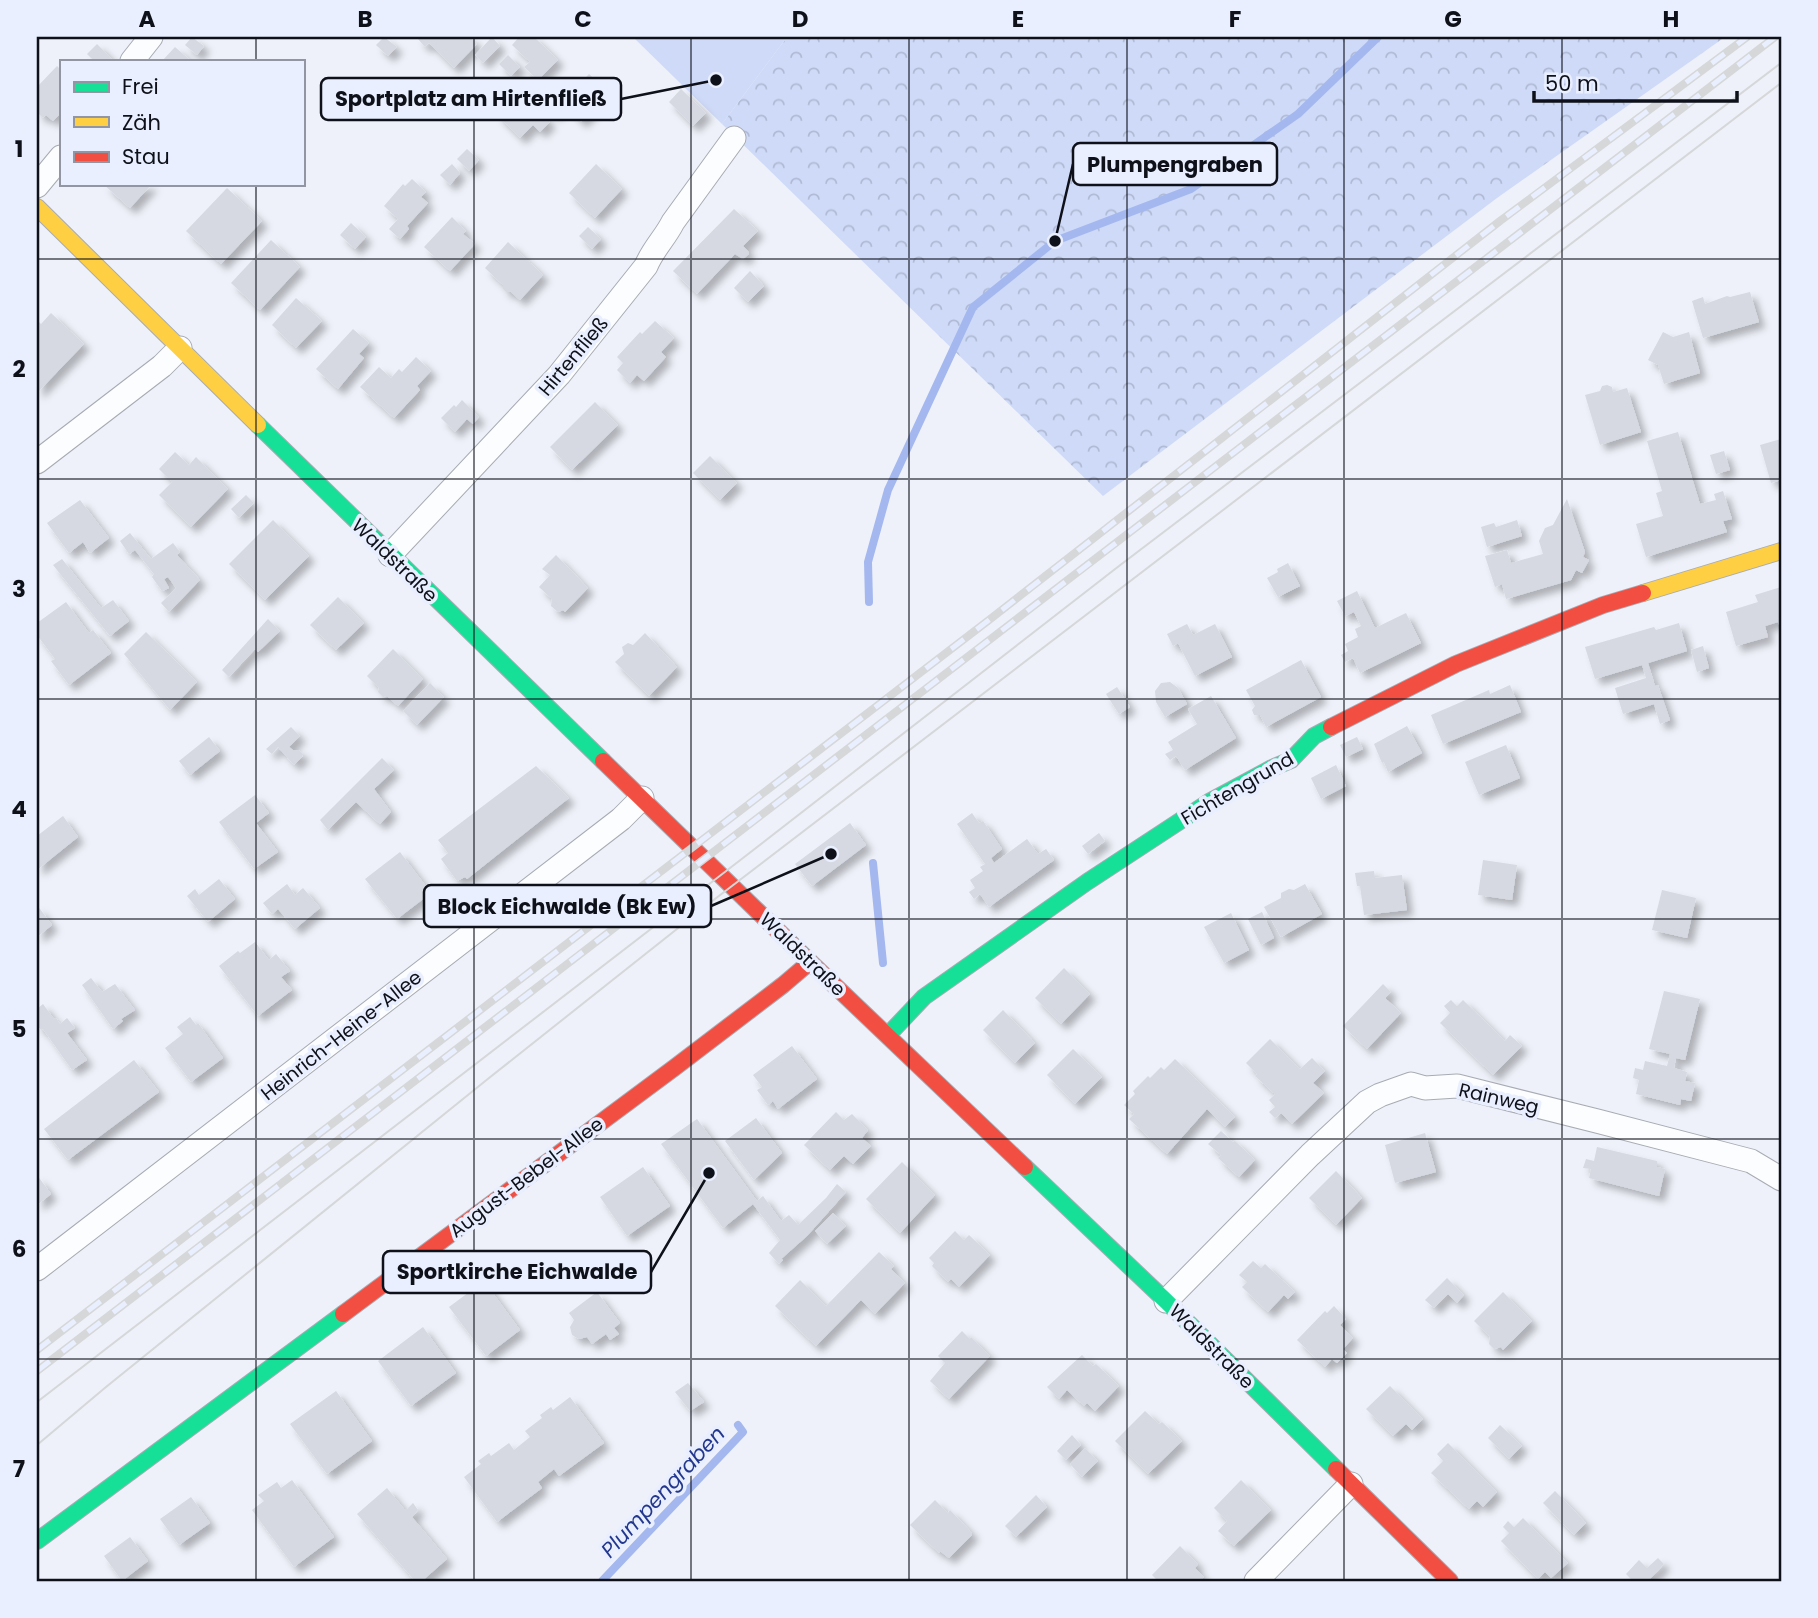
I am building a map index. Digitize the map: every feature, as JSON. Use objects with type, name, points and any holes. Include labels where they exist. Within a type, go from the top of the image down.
[{"type":"street","points":[[133,60],[151,37]]},
{"type":"street","name":"Hirtenfließ","points":[[390,555],[559,375],[646,266],[652,251],[667,234],[734,138]]},
{"type":"street","points":[[37,186],[60,158]]},
{"type":"street","name":"Waldstraße","points":[[37,207],[390,555],[810,962],[1166,1301],[1450,1581]]},
{"type":"street","points":[[37,462],[162,366],[180,348]]},
{"type":"street","name":"Fichtengrund","points":[[888,1035],[924,997],[1118,860],[1209,802],[1291,760],[1314,736],[1456,664],[1595,609],[1781,551]]},
{"type":"street","name":"Heinrich-Heine-Allee","points":[[37,1269],[621,819],[642,798]]},
{"type":"street","name":"August-Bebel-Allee","points":[[37,1541],[674,1068],[810,962]]},
{"type":"street","name":"Rainweg","points":[[1166,1301],[1310,1155],[1367,1102],[1411,1084],[1425,1088],[1457,1086],[1597,1121],[1751,1161],[1781,1179]]},
{"type":"street","points":[[1256,1581],[1351,1484]]},
{"type":"green space","points":[[633,37],[787,37],[722,124]]},
{"type":"green space","points":[[787,37],[1725,37],[1497,198],[1103,496],[722,124]]},
{"type":"building","points":[[192,37],[204,46],[197,55],[185,45]]},
{"type":"building","points":[[384,37],[397,47],[388,56],[376,45]]},
{"type":"building","points":[[418,37],[470,37],[477,44],[454,68],[429,43],[425,47]]},
{"type":"building","points":[[492,37],[500,46],[483,63],[475,55]]},
{"type":"building","points":[[519,37],[534,37],[558,60],[538,80],[524,67],[530,62],[512,45]]},
{"type":"building","points":[[97,44],[113,60],[93,60],[87,54]]},
{"type":"building","points":[[175,47],[190,60],[163,60]]},
{"type":"building","points":[[508,55],[520,67],[511,76],[499,64]]},
{"type":"building","points":[[57,66],[60,69],[60,114],[53,121],[46,115],[43,118],[37,112],[37,87]]},
{"type":"building","points":[[589,74],[609,93],[581,122],[564,105],[554,115],[540,101],[549,91],[561,103]]},
{"type":"building","points":[[681,89],[706,113],[693,126],[669,102]]},
{"type":"building","points":[[519,91],[550,122],[540,132],[533,125],[520,138],[496,114]]},
{"type":"building","points":[[467,149],[479,160],[469,171],[457,159]]},
{"type":"building","points":[[452,164],[460,173],[450,185],[440,175]]},
{"type":"building","points":[[596,164],[622,189],[595,218],[569,193]]},
{"type":"building","points":[[412,179],[426,192],[421,197],[428,203],[407,226],[409,229],[400,239],[389,229],[398,219],[384,206],[403,184],[405,186]]},
{"type":"building","points":[[105,186],[150,186],[130,208]]},
{"type":"building","points":[[227,188],[262,221],[221,264],[186,231]]},
{"type":"building","points":[[734,209],[758,231],[743,246],[749,254],[743,259],[735,254],[697,294],[673,271]]},
{"type":"building","points":[[452,217],[466,231],[463,234],[475,244],[450,271],[424,247]]},
{"type":"building","points":[[351,223],[366,237],[355,249],[340,235]]},
{"type":"building","points":[[588,227],[601,239],[592,249],[579,236]]},
{"type":"building","points":[[271,240],[300,267],[260,310],[231,283]]},
{"type":"building","points":[[508,242],[543,275],[520,300],[511,292],[506,292],[503,285],[485,268]]},
{"type":"building","points":[[750,271],[764,286],[748,302],[734,288]]},
{"type":"building","points":[[1750,292],[1759,322],[1703,338],[1692,301],[1703,297],[1705,304]]},
{"type":"building","points":[[296,298],[322,321],[296,348],[272,325]]},
{"type":"building","points":[[51,313],[84,344],[37,393],[37,320],[41,324]]},
{"type":"building","points":[[655,321],[674,338],[661,352],[666,357],[644,381],[637,375],[630,383],[617,370],[623,363],[617,357],[640,332],[642,334]]},
{"type":"building","points":[[353,329],[369,343],[359,354],[364,358],[338,389],[316,369]]},
{"type":"building","points":[[1663,332],[1673,337],[1689,332],[1700,373],[1664,384],[1658,365],[1648,360]]},
{"type":"building","points":[[416,357],[431,371],[417,386],[420,390],[394,418],[360,387],[379,367],[391,378],[399,369],[402,372]]},
{"type":"building","points":[[1602,386],[1612,387],[1613,392],[1627,388],[1641,432],[1600,445],[1585,395],[1600,391]]},
{"type":"building","points":[[462,400],[479,417],[473,424],[467,419],[455,432],[441,418]]},
{"type":"building","points":[[595,402],[618,425],[572,470],[550,447]]},
{"type":"building","points":[[1678,432],[1700,504],[1716,500],[1714,494],[1723,491],[1732,519],[1723,521],[1727,532],[1646,557],[1636,524],[1663,516],[1656,493],[1662,491],[1647,441]]},
{"type":"building","points":[[1781,439],[1781,480],[1771,483],[1760,445]]},
{"type":"building","points":[[1724,451],[1730,470],[1716,474],[1710,455]]},
{"type":"building","points":[[175,452],[189,465],[196,457],[228,489],[191,527],[159,495],[172,482],[159,469]]},
{"type":"building","points":[[710,456],[737,483],[720,500],[693,473]]},
{"type":"building","points":[[246,495],[254,503],[239,518],[231,509]]},
{"type":"building","points":[[1567,499],[1585,552],[1583,557],[1589,560],[1582,573],[1576,570],[1571,580],[1506,599],[1502,584],[1495,587],[1485,556],[1507,550],[1511,563],[1543,554],[1539,541],[1545,528],[1553,525]]},
{"type":"building","points":[[80,500],[109,538],[90,553],[83,542],[69,553],[47,523]]},
{"type":"building","points":[[273,520],[309,556],[265,600],[229,564]]},
{"type":"building","points":[[1517,520],[1522,536],[1487,547],[1481,527],[1494,523],[1496,527]]},
{"type":"building","points":[[130,533],[151,559],[173,543],[180,552],[177,555],[200,580],[169,612],[161,603],[176,588],[168,577],[164,579],[169,588],[162,591],[152,577],[154,574],[135,550],[129,554],[120,541]]},
{"type":"building","points":[[556,555],[588,588],[565,612],[558,612],[551,606],[552,599],[539,587],[550,575],[542,569]]},
{"type":"building","points":[[62,559],[101,608],[113,600],[129,621],[110,636],[53,565]]},
{"type":"building","points":[[1288,563],[1300,586],[1278,597],[1267,578]]},
{"type":"building","points":[[1781,587],[1781,629],[1778,622],[1765,626],[1768,637],[1736,646],[1726,612],[1758,602],[1755,595]]},
{"type":"building","points":[[1357,591],[1375,628],[1406,613],[1421,643],[1360,673],[1353,658],[1345,662],[1341,655],[1348,651],[1345,644],[1358,637],[1355,629],[1361,626],[1354,612],[1345,616],[1337,601]]},
{"type":"building","points":[[338,597],[364,623],[336,650],[310,625]]},
{"type":"building","points":[[66,602],[89,633],[93,630],[111,653],[69,685],[51,661],[55,659],[37,635],[37,623]]},
{"type":"building","points":[[268,619],[280,631],[258,652],[255,649],[229,677],[222,670]]},
{"type":"building","points":[[1679,623],[1687,651],[1648,663],[1670,720],[1660,724],[1654,704],[1623,714],[1615,688],[1646,678],[1642,665],[1595,679],[1585,647],[1654,627],[1656,630]]},
{"type":"building","points":[[1187,624],[1193,635],[1215,624],[1232,657],[1195,676],[1178,643],[1173,646],[1167,634]]},
{"type":"building","points":[[146,632],[197,682],[170,710],[124,654]]},
{"type":"building","points":[[645,633],[677,667],[649,696],[615,662],[624,654],[622,647],[628,643],[633,645]]},
{"type":"building","points":[[1703,646],[1709,668],[1697,672],[1691,650]]},
{"type":"building","points":[[393,649],[423,679],[398,706],[387,696],[383,697],[378,692],[379,688],[367,676]]},
{"type":"building","points":[[1301,660],[1321,697],[1266,727],[1260,715],[1254,715],[1252,710],[1255,706],[1246,690]]},
{"type":"building","points":[[1170,682],[1178,688],[1187,704],[1165,717],[1156,702],[1155,691],[1161,683]]},
{"type":"building","points":[[430,683],[444,697],[417,725],[403,711]]},
{"type":"building","points":[[1510,685],[1521,712],[1443,744],[1431,715],[1489,690],[1490,694]]},
{"type":"building","points":[[1117,687],[1130,707],[1119,714],[1106,694]]},
{"type":"building","points":[[1211,696],[1236,738],[1185,770],[1176,756],[1170,760],[1165,754],[1173,750],[1168,742],[1197,724],[1188,709]]},
{"type":"building","points":[[1407,726],[1422,753],[1388,772],[1374,744]]},
{"type":"building","points":[[291,727],[300,736],[289,747],[303,754],[294,765],[278,747],[272,754],[266,749]]},
{"type":"building","points":[[209,737],[220,751],[190,775],[179,761]]},
{"type":"building","points":[[1357,737],[1363,749],[1346,757],[1340,745]]},
{"type":"building","points":[[1506,745],[1520,778],[1479,795],[1465,762]]},
{"type":"building","points":[[382,758],[394,770],[374,789],[391,812],[380,824],[356,802],[328,830],[320,820]]},
{"type":"building","points":[[1336,765],[1346,786],[1321,799],[1311,778]]},
{"type":"building","points":[[536,766],[569,798],[467,879],[465,877],[457,881],[441,859],[448,853],[438,840]]},
{"type":"building","points":[[255,795],[269,813],[256,823],[278,852],[254,869],[219,822]]},
{"type":"building","points":[[972,813],[979,823],[983,821],[1002,849],[991,858],[994,863],[1027,839],[1038,854],[1046,849],[1054,860],[989,907],[980,894],[974,899],[969,892],[975,888],[970,880],[983,871],[980,867],[985,864],[957,824]]},
{"type":"building","points":[[63,816],[78,837],[37,870],[37,836]]},
{"type":"building","points":[[850,823],[866,845],[812,886],[795,864]]},
{"type":"building","points":[[1099,833],[1105,841],[1088,854],[1082,846]]},
{"type":"building","points":[[400,852],[431,893],[397,919],[365,879]]},
{"type":"building","points":[[1483,860],[1517,865],[1512,900],[1478,895]]},
{"type":"building","points":[[1374,871],[1375,878],[1402,875],[1407,910],[1364,915],[1360,886],[1357,886],[1355,873]]},
{"type":"building","points":[[219,879],[235,899],[208,922],[187,896],[195,889],[199,895]]},
{"type":"building","points":[[287,884],[295,895],[303,888],[320,908],[295,929],[278,909],[272,914],[263,903]]},
{"type":"building","points":[[1305,884],[1322,914],[1281,937],[1264,907],[1281,898],[1281,893]]},
{"type":"building","points":[[1662,890],[1696,898],[1687,938],[1652,930]]},
{"type":"building","points":[[37,905],[52,925],[37,937]]},
{"type":"building","points":[[1262,912],[1274,938],[1261,945],[1248,919]]},
{"type":"building","points":[[1231,913],[1249,950],[1224,963],[1204,927]]},
{"type":"building","points":[[255,942],[269,960],[276,954],[290,971],[281,977],[292,990],[258,1016],[219,966]]},
{"type":"building","points":[[1064,968],[1090,994],[1061,1024],[1035,998]]},
{"type":"building","points":[[91,978],[102,992],[115,984],[135,1010],[121,1019],[123,1021],[113,1029],[82,985]]},
{"type":"building","points":[[1383,984],[1391,992],[1385,998],[1401,1013],[1367,1049],[1343,1026]]},
{"type":"building","points":[[1664,991],[1700,999],[1685,1060],[1676,1058],[1674,1068],[1687,1072],[1685,1081],[1695,1083],[1691,1101],[1681,1099],[1680,1105],[1636,1094],[1639,1080],[1633,1078],[1635,1068],[1643,1070],[1645,1061],[1667,1066],[1670,1054],[1649,1049]]},
{"type":"building","points":[[1451,1000],[1457,1006],[1463,1000],[1505,1041],[1510,1035],[1522,1046],[1493,1075],[1440,1023],[1450,1013],[1444,1006]]},
{"type":"building","points":[[43,1004],[60,1024],[67,1018],[75,1028],[67,1033],[87,1060],[72,1070],[43,1029],[37,1025],[37,1009]]},
{"type":"building","points":[[1003,1010],[1035,1043],[1015,1063],[983,1030]]},
{"type":"building","points":[[190,1017],[196,1025],[198,1023],[223,1058],[191,1082],[165,1048],[183,1034],[177,1027]]},
{"type":"building","points":[[1270,1039],[1300,1069],[1312,1058],[1325,1071],[1313,1083],[1324,1093],[1292,1124],[1281,1113],[1275,1118],[1269,1112],[1275,1107],[1269,1100],[1275,1094],[1255,1076],[1257,1074],[1246,1063]]},
{"type":"building","points":[[792,1046],[817,1079],[778,1109],[773,1101],[768,1105],[757,1090],[762,1087],[753,1075]]},
{"type":"building","points":[[1073,1049],[1102,1077],[1075,1104],[1047,1075]]},
{"type":"building","points":[[1175,1059],[1235,1117],[1225,1127],[1207,1109],[1167,1154],[1129,1119],[1134,1114],[1124,1105],[1148,1076],[1150,1078],[1161,1067],[1164,1070]]},
{"type":"building","points":[[134,1060],[159,1092],[68,1160],[44,1129]]},
{"type":"building","points":[[836,1112],[844,1120],[852,1114],[868,1130],[862,1138],[871,1146],[853,1164],[844,1156],[830,1170],[804,1145]]},
{"type":"building","points":[[756,1118],[782,1153],[754,1180],[725,1141]]},
{"type":"building","points":[[697,1119],[757,1201],[763,1196],[781,1221],[789,1215],[798,1225],[837,1184],[846,1192],[779,1264],[769,1253],[780,1240],[753,1204],[723,1228],[661,1144]]},
{"type":"building","points":[[1221,1131],[1255,1160],[1239,1177],[1218,1158],[1221,1155],[1208,1144]]},
{"type":"building","points":[[1425,1133],[1436,1172],[1395,1183],[1385,1145]]},
{"type":"building","points":[[1597,1147],[1657,1161],[1657,1167],[1665,1169],[1659,1196],[1589,1178],[1591,1169],[1583,1168],[1586,1159],[1594,1161]]},
{"type":"building","points":[[902,1162],[935,1195],[900,1233],[866,1199]]},
{"type":"building","points":[[643,1167],[670,1206],[627,1236],[600,1197]]},
{"type":"building","points":[[1336,1171],[1362,1198],[1336,1225],[1309,1198]]},
{"type":"building","points":[[37,1175],[51,1194],[37,1205]]},
{"type":"building","points":[[833,1213],[846,1226],[827,1244],[815,1231]]},
{"type":"building","points":[[955,1231],[964,1240],[969,1235],[990,1255],[959,1287],[951,1279],[948,1282],[932,1266],[934,1263],[929,1258]]},
{"type":"building","points":[[879,1252],[894,1266],[891,1269],[905,1283],[875,1314],[861,1300],[816,1346],[775,1306],[800,1280],[826,1306]]},
{"type":"building","points":[[1253,1261],[1261,1268],[1265,1264],[1295,1292],[1288,1299],[1284,1295],[1268,1312],[1242,1287],[1247,1282],[1239,1275]]},
{"type":"building","points":[[1447,1278],[1464,1295],[1457,1303],[1448,1294],[1434,1308],[1425,1300]]},
{"type":"building","points":[[484,1281],[520,1330],[486,1356],[449,1307]]},
{"type":"building","points":[[597,1292],[620,1323],[614,1328],[619,1334],[610,1340],[606,1334],[592,1344],[587,1337],[579,1339],[572,1335],[570,1327],[574,1320],[569,1313]]},
{"type":"building","points":[[1503,1292],[1532,1321],[1503,1350],[1501,1347],[1494,1349],[1489,1344],[1490,1337],[1474,1321]]},
{"type":"building","points":[[1334,1306],[1346,1319],[1340,1325],[1353,1338],[1343,1349],[1347,1353],[1337,1363],[1332,1359],[1325,1367],[1297,1340],[1325,1311],[1327,1313]]},
{"type":"building","points":[[423,1327],[456,1373],[411,1406],[378,1361]]},
{"type":"building","points":[[962,1331],[990,1356],[949,1399],[930,1381],[945,1363],[938,1356]]},
{"type":"building","points":[[1082,1355],[1119,1386],[1095,1411],[1087,1403],[1084,1406],[1067,1390],[1059,1399],[1047,1387]]},
{"type":"building","points":[[688,1383],[704,1402],[690,1411],[675,1392]]},
{"type":"building","points":[[1390,1386],[1423,1419],[1412,1430],[1406,1424],[1393,1436],[1366,1409]]},
{"type":"building","points":[[336,1391],[372,1441],[327,1474],[290,1424]]},
{"type":"building","points":[[570,1397],[604,1443],[559,1476],[554,1469],[538,1482],[542,1488],[497,1522],[464,1477],[481,1464],[478,1461],[489,1453],[491,1456],[509,1443],[514,1450],[530,1437],[525,1431],[542,1418],[540,1415],[551,1407],[553,1410]]},
{"type":"building","points":[[1145,1411],[1159,1424],[1162,1422],[1182,1441],[1148,1474],[1115,1441]]},
{"type":"building","points":[[1500,1425],[1522,1446],[1509,1459],[1488,1438]]},
{"type":"building","points":[[1072,1435],[1081,1445],[1066,1460],[1057,1451]]},
{"type":"building","points":[[1448,1443],[1497,1492],[1483,1507],[1477,1501],[1469,1509],[1431,1473],[1443,1461],[1437,1454]]},
{"type":"building","points":[[1085,1448],[1098,1461],[1082,1477],[1070,1464]]},
{"type":"building","points":[[292,1480],[334,1537],[294,1567],[252,1510],[264,1501],[258,1495],[277,1482],[281,1488]]},
{"type":"building","points":[[1241,1480],[1271,1510],[1234,1546],[1218,1531],[1227,1521],[1214,1508]]},
{"type":"building","points":[[387,1488],[404,1509],[413,1503],[418,1510],[412,1517],[447,1559],[422,1581],[415,1581],[357,1514]]},
{"type":"building","points":[[1555,1491],[1586,1523],[1574,1535],[1543,1503]]},
{"type":"building","points":[[1036,1495],[1047,1507],[1016,1537],[1005,1526]]},
{"type":"building","points":[[191,1497],[210,1523],[179,1545],[160,1519]]},
{"type":"building","points":[[935,1500],[948,1513],[950,1510],[972,1533],[949,1558],[940,1551],[939,1553],[910,1525]]},
{"type":"building","points":[[1523,1518],[1568,1563],[1551,1578],[1545,1572],[1538,1579],[1501,1541],[1509,1533],[1503,1527],[1508,1521],[1514,1527]]},
{"type":"building","points":[[130,1537],[148,1561],[122,1581],[104,1556]]},
{"type":"building","points":[[1180,1546],[1198,1564],[1195,1568],[1204,1577],[1199,1581],[1158,1581],[1152,1575]]},
{"type":"building","points":[[1658,1558],[1664,1564],[1648,1581],[1633,1581],[1626,1574],[1639,1560],[1647,1568]]},
{"type":"waterway","name":"Plumpengraben","points":[[869,602],[868,562],[888,490],[973,307],[1055,241],[1191,189],[1298,114],[1378,37]]},
{"type":"waterway","name":"Plumpengraben","points":[[873,863],[883,963]]},
{"type":"waterway","name":"Plumpengraben","points":[[602,1581],[743,1432],[738,1425]]},
{"type":"tram line","points":[[37,1402],[1119,566],[1781,63]]},
{"type":"tram line","points":[[37,1445],[489,1078],[711,902],[1781,83]]},
{"type":"railway","points":[[37,1350],[989,620],[1500,221],[1747,37]]},
{"type":"railway","points":[[37,1371],[1775,37]]},
{"type":"traffic: fast","points":[[258,425],[603,761]]},
{"type":"traffic: fast","points":[[888,1035],[924,997],[1087,882],[1209,802],[1291,760],[1314,736],[1331,727]]},
{"type":"traffic: fast","points":[[1025,1167],[1336,1469]]},
{"type":"traffic: fast","points":[[37,1541],[343,1314]]},
{"type":"traffic: slow","points":[[37,207],[258,425]]},
{"type":"traffic: slow","points":[[1643,593],[1781,551]]},
{"type":"traffic: jam","points":[[1331,727],[1456,664],[1603,605],[1643,593]]},
{"type":"traffic: jam","points":[[603,761],[1025,1167]]},
{"type":"traffic: jam","points":[[343,1314],[674,1068],[810,962]]},
{"type":"traffic: jam","points":[[1336,1469],[1450,1581]]},
{"type":"place","name":"Sportplatz am Hirtenfließ","points":[[716,80]]},
{"type":"place","name":"Plumpengraben","points":[[1055,241]]},
{"type":"place","name":"Block Eichwalde (Bk Ew)","points":[[831,854]]},
{"type":"place","name":"Sportkirche Eichwalde","points":[[709,1173]]}]
